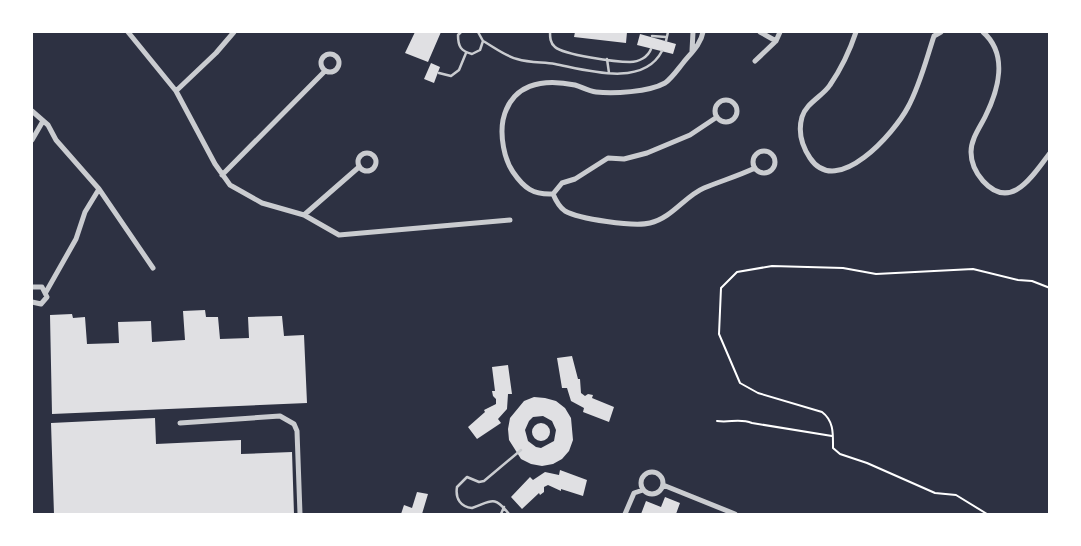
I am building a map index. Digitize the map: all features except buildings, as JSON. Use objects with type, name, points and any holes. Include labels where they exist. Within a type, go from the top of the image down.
[{"type":"street","points":[[128,32],[176,91],[230,186],[261,203],[304,215],[339,235],[510,220]]},
{"type":"street","points":[[176,91],[234,32]]},
{"type":"street","points":[[692,51],[694,32]]},
{"type":"street","points":[[703,32],[701,40],[664,83],[617,92],[593,92],[574,85],[550,83],[532,85],[518,92],[506,105],[502,125],[503,146],[511,169],[525,188],[538,195],[553,194],[562,183],[575,179],[608,158],[624,159],[646,153],[690,135],[717,117]]},
{"type":"street","points":[[760,32],[776,41]]},
{"type":"street","points":[[755,61],[776,41],[780,32]]},
{"type":"street","points":[[856,32],[829,87],[803,114],[800,130],[804,148],[812,162],[825,170],[842,170],[859,162],[895,126],[908,108],[934,36],[941,32]]},
{"type":"street","points":[[982,32],[990,39],[998,54],[1000,71],[987,113],[975,135],[971,151],[974,168],[991,189],[1011,191],[1031,180],[1049,153]]},
{"type":"street","points":[[222,175],[325,71]]},
{"type":"street","points":[[720,101],[734,103],[737,110],[733,119],[723,121],[717,117],[716,107],[720,101]]},
{"type":"street","points":[[32,111],[99,188],[153,268]]},
{"type":"street","points":[[32,141],[43,121]]},
{"type":"street","points":[[553,194],[558,205],[566,212],[615,224],[652,223],[668,215],[702,188],[755,168],[764,173],[770,170],[775,162],[772,155],[762,151],[756,154],[753,161],[755,168]]},
{"type":"street","points":[[304,215],[359,167]]},
{"type":"street","points":[[32,302],[41,304],[47,297],[46,292],[76,239],[85,212],[99,188]]},
{"type":"street","points":[[32,287],[40,286],[46,292]]},
{"type":"street","points":[[180,423],[280,416],[294,424],[297,431],[300,514]]},
{"type":"street","points":[[625,514],[634,493],[643,490],[652,494],[659,492],[663,485],[660,475],[649,471],[641,479],[643,490]]},
{"type":"street","points":[[663,485],[734,514]]},
{"type":"lane","points":[[461,32],[458,35],[458,45],[466,52],[472,54],[480,50],[483,41]]},
{"type":"lane","points":[[478,32],[483,41],[514,59],[609,74],[632,72],[656,61],[662,51]]},
{"type":"lane","points":[[550,32],[551,42],[555,47],[607,59],[631,62],[645,58],[651,49]]},
{"type":"lane","points":[[652,35],[666,39],[668,32]]},
{"type":"lane","points":[[439,73],[451,76],[459,70],[466,52]]},
{"type":"lane","points":[[607,59],[609,74]]},
{"type":"lane","points":[[631,62],[632,72]]},
{"type":"lane","points":[[509,514],[504,507],[488,500],[477,507],[468,508],[457,497],[457,487],[467,477],[479,482],[484,481],[521,450]]},
{"type":"lane","points":[[501,514],[504,507]]},
{"type":"path","points":[[988,514],[956,495],[936,493],[840,454],[833,448],[828,417],[822,412],[758,393],[740,383],[719,334],[721,288],[737,272],[772,266],[843,268],[876,274],[973,269],[1032,281],[1049,288]]},
{"type":"path","points":[[716,421],[740,419],[761,425],[833,436]]}]
